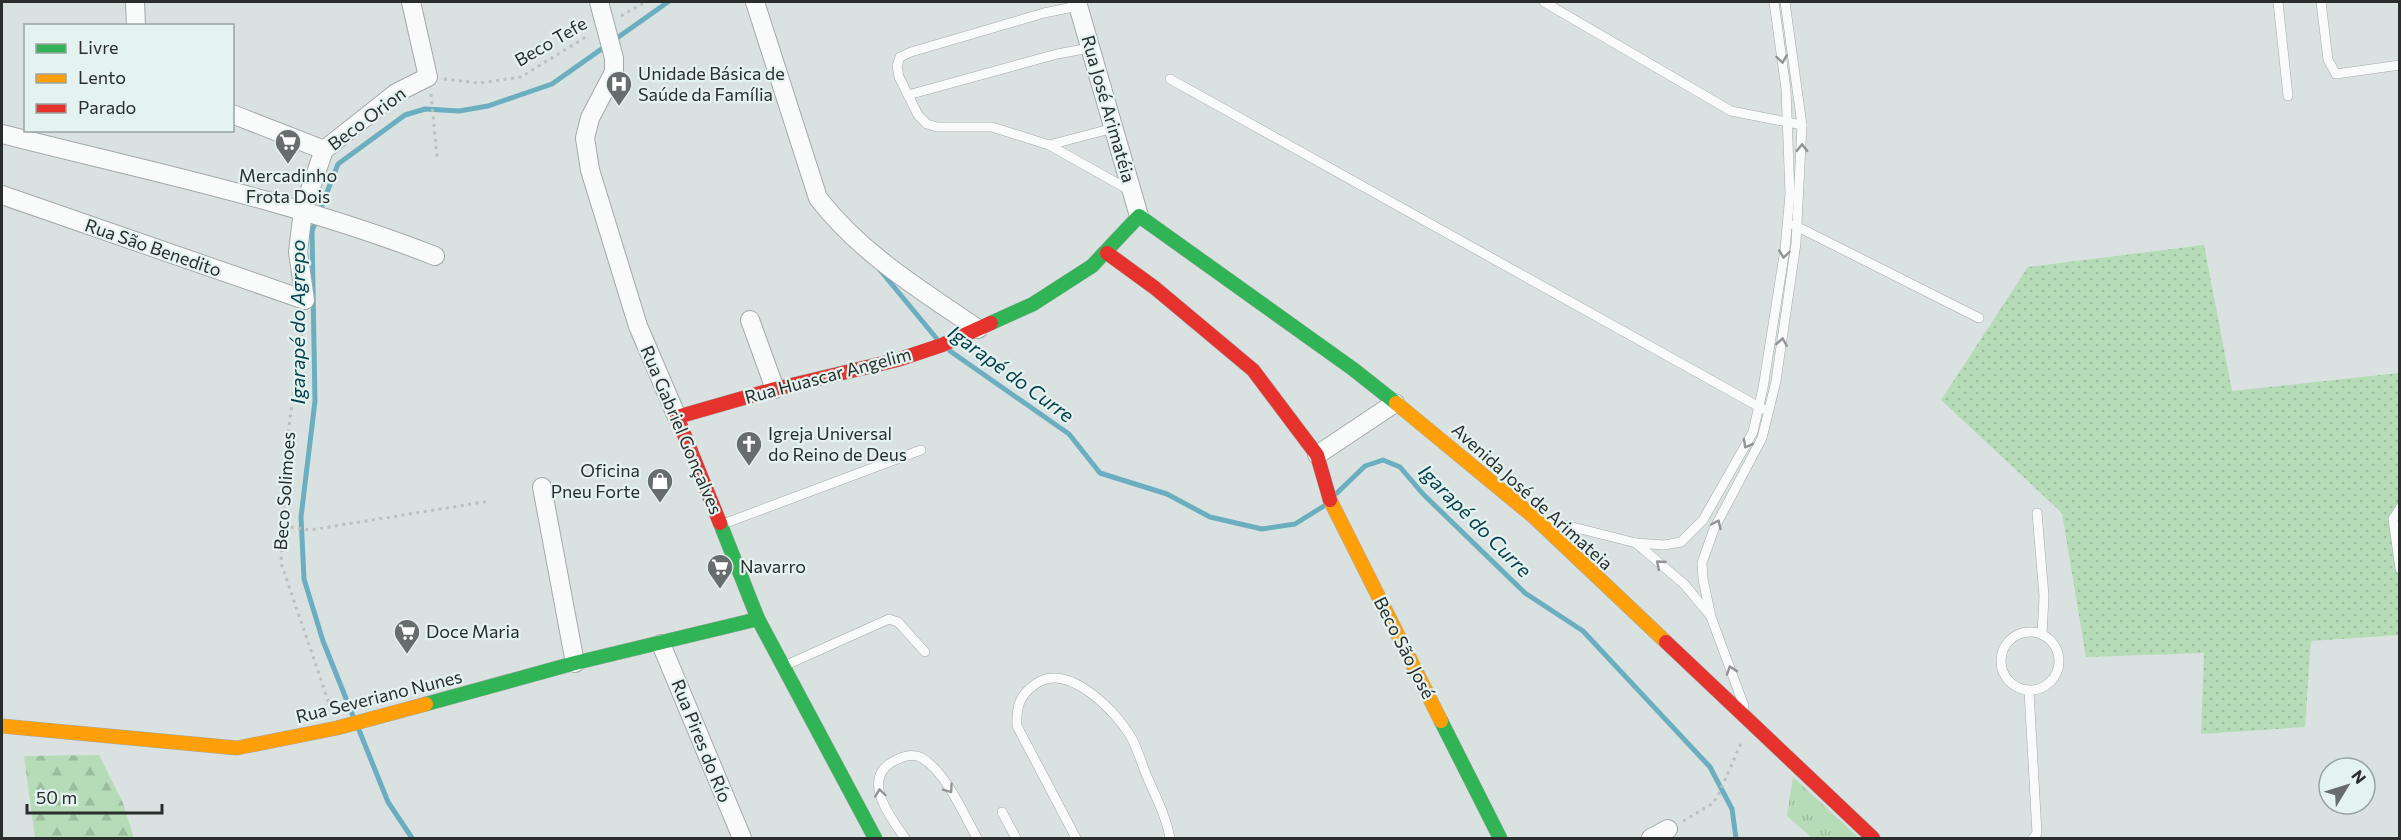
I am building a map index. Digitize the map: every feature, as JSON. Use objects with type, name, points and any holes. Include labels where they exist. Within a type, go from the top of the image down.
[{"type":"street","points":[[135,2],[136,24]]},
{"type":"street","points":[[411,2],[428,77]]},
{"type":"street","name":"Rua Gabriel Gonçalves","points":[[598,2],[614,58],[614,72],[611,82],[595,107],[585,138],[590,170],[638,326],[758,619],[875,838]]},
{"type":"street","points":[[755,2],[818,198],[830,214],[879,261],[978,329]]},
{"type":"street","name":"Rua José Arimatéia","points":[[1078,4],[1139,216]]},
{"type":"street","name":"Beco Orion","points":[[303,210],[324,150],[396,93],[428,77]]},
{"type":"street","points":[[234,115],[324,150]]},
{"type":"street","points":[[2,134],[303,210],[370,231],[435,256]]},
{"type":"street","name":"Rua São Benedito","points":[[2,195],[304,300]]},
{"type":"street","points":[[303,210],[298,252],[304,300]]},
{"type":"street","name":"Rua Huascar Angelim","points":[[677,417],[775,389],[897,360],[978,329],[1033,304],[1107,253],[1139,216]]},
{"type":"street","name":"Avenida José de Arimateia","points":[[1139,216],[1353,369],[1480,470],[1534,517],[1873,838]]},
{"type":"street","name":"Beco São José","points":[[1107,253],[1155,288],[1253,370],[1288,413],[1317,455],[1324,485],[1335,512],[1500,838]]},
{"type":"street","points":[[750,320],[775,389]]},
{"type":"street","points":[[1317,455],[1395,403]]},
{"type":"street","points":[[542,487],[574,663]]},
{"type":"street","name":"Rua Severiano Nunes","points":[[2,726],[237,748],[341,727],[574,663],[758,619]]},
{"type":"street","name":"Rua Pires do Río","points":[[661,644],[742,838]]},
{"type":"street","points":[[1651,838],[1668,829]]},
{"type":"lane","points":[[1544,2],[1731,111],[1802,125]]},
{"type":"lane","points":[[1774,2],[1785,83],[1792,225]]},
{"type":"lane","points":[[1750,723],[1711,617],[1703,579],[1703,558],[1717,523],[1762,438],[1764,410],[1792,225],[1802,125],[1785,2]]},
{"type":"lane","points":[[2278,2],[2288,96]]},
{"type":"lane","points":[[2321,2],[2328,60],[2336,74],[2400,65]]},
{"type":"lane","points":[[1078,4],[900,57],[897,66],[899,77],[918,116],[927,123],[937,127],[1002,129],[1049,145],[1132,191]]},
{"type":"lane","points":[[908,95],[1057,54],[1090,48]]},
{"type":"lane","points":[[1170,79],[1764,410]]},
{"type":"lane","points":[[1049,145],[1114,128]]},
{"type":"lane","points":[[1792,225],[1979,318]]},
{"type":"lane","points":[[1534,517],[1636,543],[1675,544],[1686,538],[1709,510],[1764,410]]},
{"type":"lane","points":[[721,525],[921,450]]},
{"type":"lane","points":[[2400,508],[2393,519],[2400,568]]},
{"type":"lane","points":[[2037,513],[2044,596],[2042,635]]},
{"type":"lane","points":[[1636,543],[1684,584],[1711,617]]},
{"type":"lane","points":[[784,666],[889,619],[898,622],[925,652]]},
{"type":"lane","points":[[2030,632],[2042,635],[2051,641],[2057,651],[2059,662],[2057,673],[2050,683],[2040,689],[2029,691],[2018,688],[2009,681],[2001,660],[2003,649],[2019,634],[2030,632]]},
{"type":"lane","points":[[1076,838],[1017,726],[1016,708],[1024,693],[1039,681],[1062,678],[1084,688],[1105,705],[1131,738],[1167,819],[1170,838]]},
{"type":"lane","points":[[2029,691],[2036,837]]},
{"type":"lane","points":[[905,838],[882,806],[879,780],[886,764],[907,755],[920,756],[930,764],[953,793],[977,838]]},
{"type":"lane","points":[[1002,812],[1016,838]]},
{"type":"path","name":"Beco Tefe","points":[[428,77],[479,83],[521,77],[606,29],[645,2]]},
{"type":"path","points":[[435,115],[437,157]]},
{"type":"path","name":"Beco Solimoes","points":[[304,300],[304,320],[288,433],[281,563],[341,727]]},
{"type":"path","points":[[283,526],[310,530],[490,501]]},
{"type":"path","points":[[1668,829],[1700,812],[1718,796],[1750,723]]},
{"type":"green space","points":[[2204,245],[2232,391],[2399,373],[2399,635],[2311,641],[2305,727],[2201,734],[2204,653],[2086,657],[2062,513],[1941,400],[2028,267]]},
{"type":"green space","points":[[99,755],[123,803],[134,838],[35,838],[24,756]]},
{"type":"green space","points":[[1793,777],[1859,838],[1812,838],[1787,816]]},
{"type":"waterway","name":"Igarapé do Agrepo","points":[[353,716],[323,641],[304,579],[301,517],[315,401],[312,231],[338,164],[405,115],[425,109],[459,111],[488,106],[552,84],[668,2]]},
{"type":"waterway","name":"Igarapé do Curre","points":[[880,270],[937,339]]},
{"type":"waterway","name":"Igarapé do Curre","points":[[950,351],[1069,434],[1100,473],[1167,494],[1210,517],[1262,529],[1295,524],[1324,506]]},
{"type":"waterway","name":"Igarapé do Curre","points":[[1337,493],[1365,466],[1383,460],[1400,467],[1423,494],[1525,593],[1583,631],[1710,767],[1732,809],[1736,838]]},
{"type":"waterway","name":"Igarapé do Agrepo","points":[[359,730],[388,802],[412,838]]},
{"type":"traffic: fast","points":[[991,323],[1033,304],[1092,266],[1139,216],[1353,369],[1396,403]]},
{"type":"traffic: fast","points":[[720,523],[758,619],[875,838]]},
{"type":"traffic: fast","points":[[426,704],[575,663],[758,619]]},
{"type":"traffic: fast","points":[[1441,721],[1500,838]]},
{"type":"traffic: slow","points":[[1396,403],[1534,517],[1666,642]]},
{"type":"traffic: slow","points":[[1330,500],[1441,721]]},
{"type":"traffic: slow","points":[[2,726],[237,748],[337,728],[426,704]]},
{"type":"traffic: jam","points":[[1107,253],[1155,288],[1253,370],[1317,455],[1330,500]]},
{"type":"traffic: jam","points":[[720,523],[677,417],[775,389],[897,360],[942,345],[991,323]]},
{"type":"traffic: jam","points":[[1666,642],[1873,838]]},
{"type":"place","name":"Unidade Básica de Saúde da Família","points":[[619,107]]},
{"type":"place","name":"Mercadinho Frota Dois","points":[[288,165]]},
{"type":"place","name":"Igreja Universal do Reino de Deus","points":[[749,467]]},
{"type":"place","name":"Oficina Pneu Forte","points":[[660,504]]},
{"type":"place","name":"Navarro","points":[[720,590]]},
{"type":"place","name":"Doce Maria","points":[[407,655]]}]
